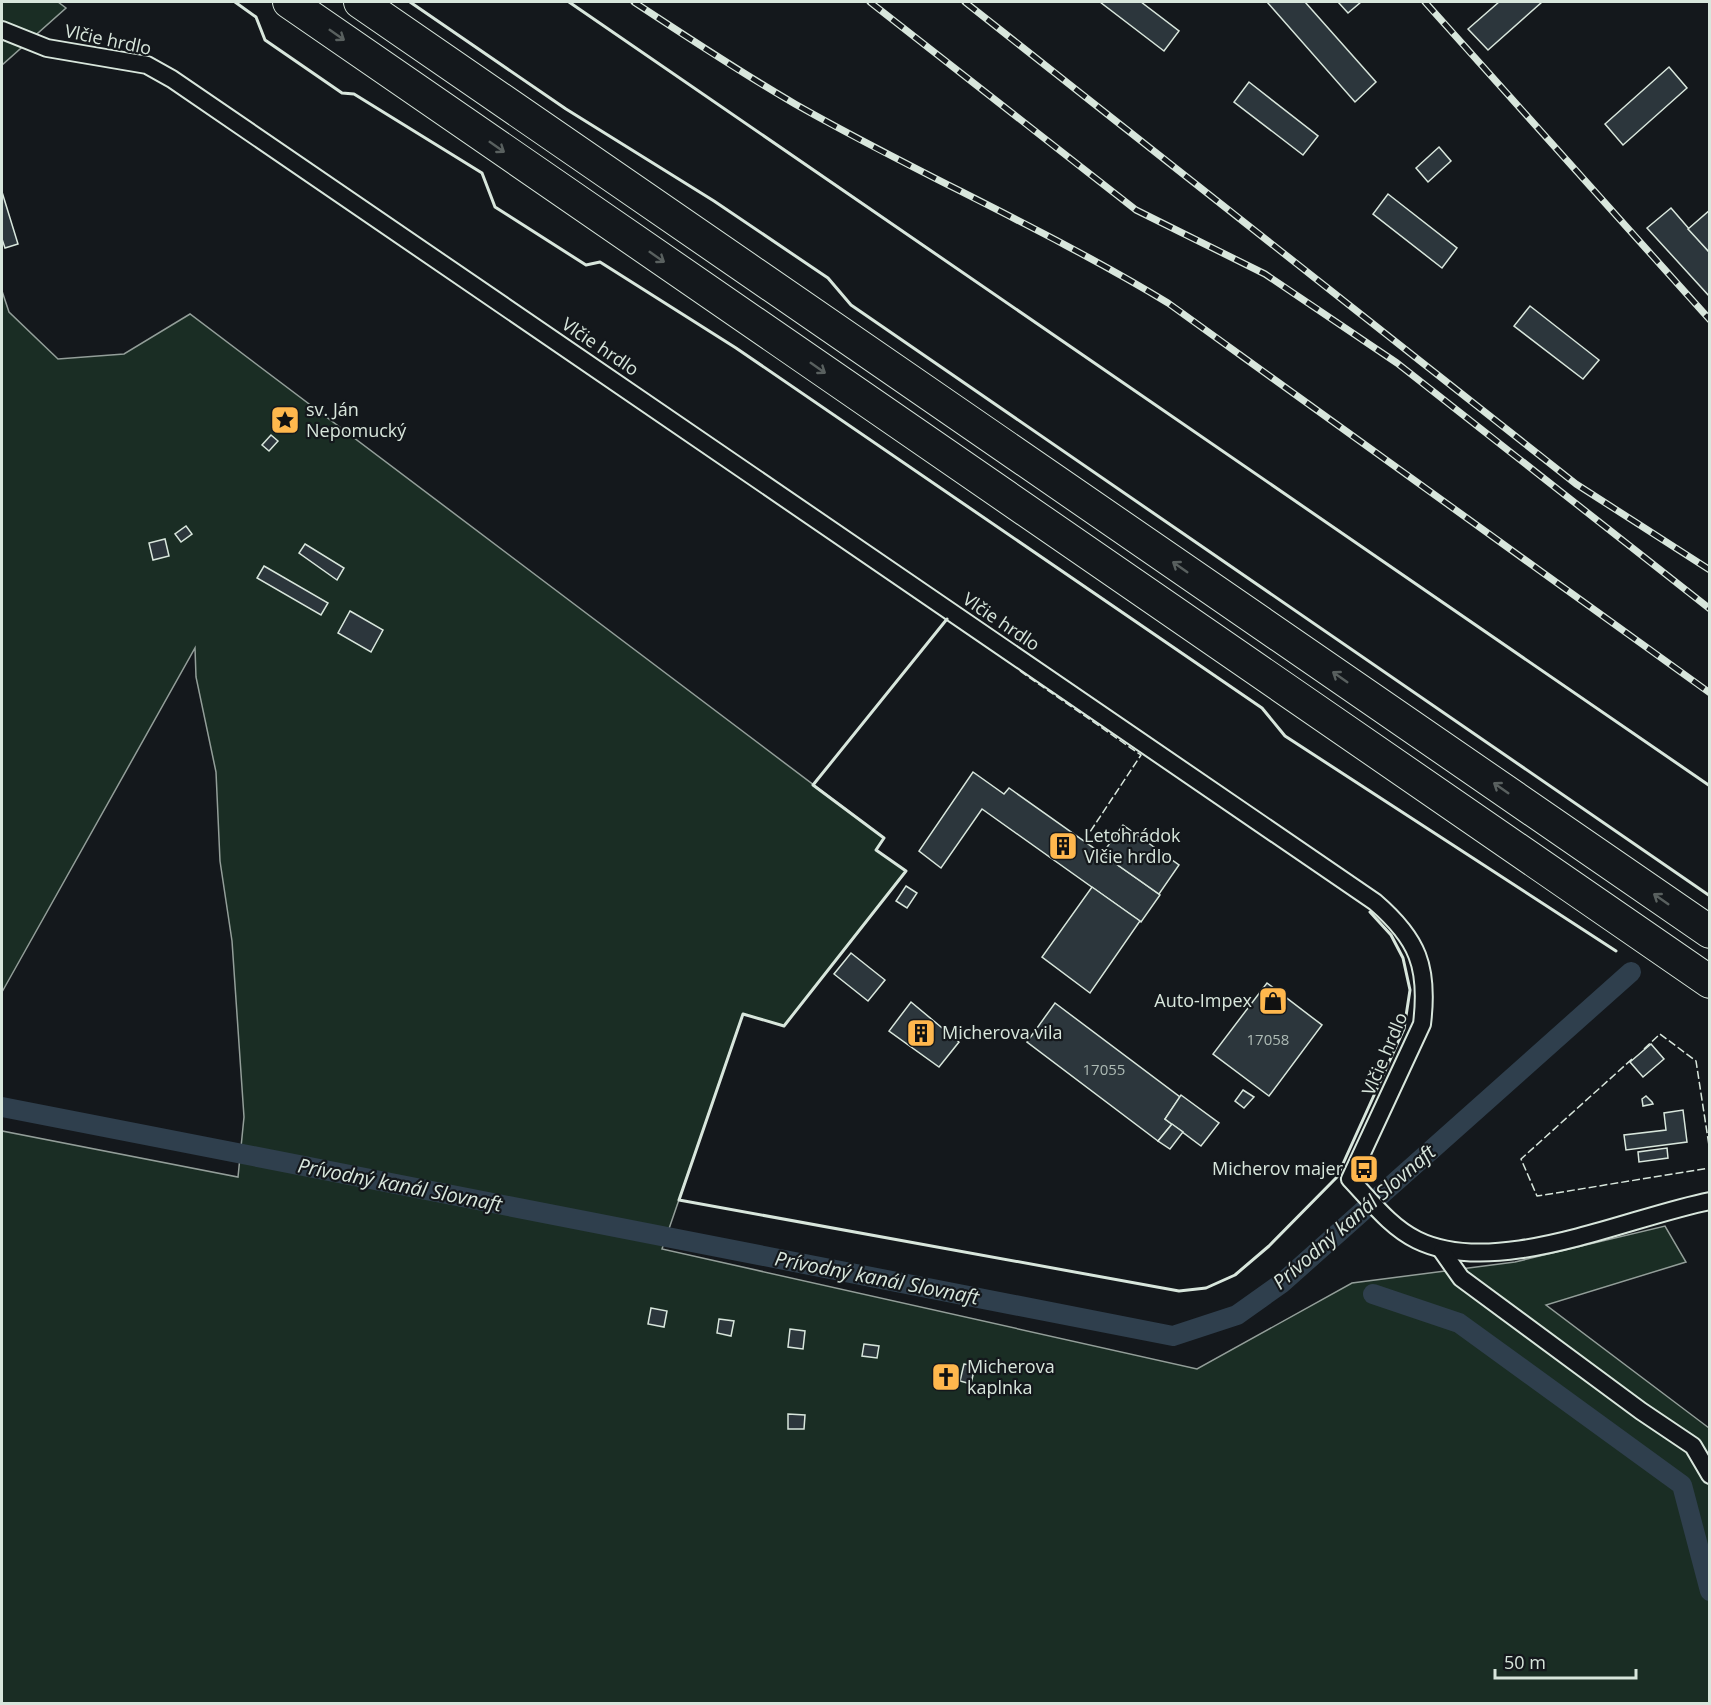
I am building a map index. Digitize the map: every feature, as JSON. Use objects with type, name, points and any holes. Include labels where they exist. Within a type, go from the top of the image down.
[{"type":"highway","points":[[289,2],[1710,982]]},
{"type":"highway","points":[[360,2],[1710,932]]},
{"type":"street","name":"Vlčie hrdlo","points":[[2,30],[47,48],[147,65],[172,79],[1375,902],[1408,934],[1423,973],[1425,1000],[1422,1024],[1350,1179],[1384,1216],[1415,1239],[1442,1251],[1506,1251],[1588,1235],[1710,1201]]},
{"type":"street","points":[[1442,1251],[1461,1278],[1641,1411],[1693,1446],[1710,1476]]},
{"type":"green space","points":[[2,2],[58,2],[66,8],[2,65]]},
{"type":"green space","points":[[2,291],[9,312],[58,359],[124,354],[190,314],[884,838],[876,850],[906,871],[784,1026],[743,1014],[662,1249],[1197,1369],[1352,1283],[1515,1262],[1665,1226],[1686,1262],[1546,1305],[1709,1428],[1709,1703],[2,1703],[2,1131],[238,1177],[244,1117],[232,941],[220,861],[216,772],[196,677],[195,648],[2,992]]},
{"type":"building","points":[[1100,2],[1141,2],[1179,31],[1164,51]]},
{"type":"building","points":[[1267,2],[1305,2],[1376,82],[1355,102]]},
{"type":"building","points":[[1338,2],[1361,2],[1348,13]]},
{"type":"building","points":[[1499,2],[1542,2],[1488,50],[1468,29]]},
{"type":"building","points":[[1669,67],[1687,88],[1623,145],[1605,124]]},
{"type":"building","points":[[1249,82],[1318,136],[1303,155],[1234,102]]},
{"type":"building","points":[[1439,147],[1451,161],[1428,182],[1416,168]]},
{"type":"building","points":[[2,192],[18,244],[5,248],[2,239]]},
{"type":"building","points":[[1388,194],[1457,248],[1442,268],[1373,214]]},
{"type":"building","points":[[1671,208],[1710,253],[1710,297],[1647,228]]},
{"type":"building","points":[[1710,210],[1710,253],[1688,229]]},
{"type":"building","points":[[1530,306],[1599,360],[1583,379],[1514,326]]},
{"type":"building","points":[[271,435],[278,441],[269,451],[262,445]]},
{"type":"building","points":[[186,526],[192,534],[181,542],[175,534]]},
{"type":"building","points":[[165,539],[169,556],[153,560],[149,543]]},
{"type":"building","points":[[305,544],[344,568],[337,580],[299,553]]},
{"type":"building","points":[[264,566],[328,603],[321,615],[257,578]]},
{"type":"building","points":[[350,611],[383,630],[371,652],[338,633]]},
{"type":"building","name":"Letohrádok Vlčie hrdlo","points":[[973,772],[1004,794],[1009,788],[1160,895],[1141,922],[982,809],[941,868],[919,851]]},
{"type":"building","points":[[1123,825],[1179,865],[1159,894],[1102,854]]},
{"type":"building","points":[[906,886],[917,893],[907,908],[896,901]]},
{"type":"building","points":[[1092,887],[1140,921],[1090,993],[1042,957]]},
{"type":"building","points":[[851,953],[885,980],[868,1001],[834,974]]},
{"type":"building","points":[[1267,983],[1322,1025],[1269,1096],[1213,1054]]},
{"type":"building","name":"Micherova vila","points":[[911,1002],[959,1042],[939,1067],[889,1031]]},
{"type":"building","points":[[1055,1003],[1180,1097],[1165,1119],[1172,1124],[1158,1141],[1027,1042]]},
{"type":"building","points":[[1651,1044],[1664,1059],[1643,1077],[1630,1062]]},
{"type":"building","points":[[1243,1090],[1254,1097],[1244,1108],[1235,1101]]},
{"type":"building","points":[[1181,1095],[1219,1123],[1201,1146],[1165,1119]]},
{"type":"building","points":[[1646,1096],[1653,1104],[1643,1106],[1642,1099]]},
{"type":"building","points":[[1683,1110],[1687,1142],[1626,1150],[1624,1135],[1666,1130],[1664,1113]]},
{"type":"building","points":[[1172,1124],[1183,1132],[1170,1149],[1158,1141]]},
{"type":"building","points":[[1667,1148],[1668,1158],[1639,1162],[1638,1152]]},
{"type":"building","points":[[651,1308],[667,1311],[664,1327],[648,1324]]},
{"type":"building","points":[[719,1319],[734,1321],[731,1336],[717,1333]]},
{"type":"building","points":[[790,1329],[805,1331],[803,1349],[788,1347]]},
{"type":"building","points":[[864,1344],[879,1346],[877,1358],[862,1356]]},
{"type":"building","points":[[964,1364],[975,1366],[971,1384],[960,1381]]},
{"type":"building","name":"Micherova kaplnka","points":[[947,1370],[951,1381],[944,1384],[940,1373]]},
{"type":"building","points":[[788,1414],[805,1415],[804,1429],[788,1429]]},
{"type":"waterway","name":"Prívodný kanál Slovnaft","points":[[2,1107],[1173,1336],[1237,1315],[1282,1283],[1631,972]]},
{"type":"waterway","points":[[1373,1294],[1459,1323],[1682,1485],[1710,1591]]},
{"type":"railway","points":[[634,2],[734,67],[841,130],[1030,226],[1168,303],[1710,693]]},
{"type":"railway","points":[[870,2],[1136,210],[1265,274],[1397,363],[1710,609]]},
{"type":"railway","points":[[965,2],[1576,484],[1710,570]]},
{"type":"railway","points":[[1425,2],[1710,320]]},
{"type":"fence","points":[[1020,671],[1141,755],[1084,841]]},
{"type":"fence","points":[[1644,1049],[1660,1034],[1696,1061],[1710,1152]]},
{"type":"fence","points":[[1632,1059],[1521,1159],[1537,1196],[1710,1168]]},
{"type":"wall","points":[[235,2],[256,17],[265,40],[342,93],[354,94],[482,173],[495,207],[586,265],[600,262],[736,348],[1262,708],[1285,736],[1616,951]]},
{"type":"wall","points":[[410,2],[566,109],[714,201],[828,278],[851,305],[1710,896]]},
{"type":"wall","points":[[569,2],[1710,786]]},
{"type":"wall","points":[[947,619],[813,785],[884,838],[876,850],[906,871],[784,1026],[743,1014],[679,1200],[1179,1291],[1206,1288],[1235,1275],[1269,1246],[1337,1177],[1404,1029],[1410,990],[1403,958],[1391,935],[1370,912]]},
{"type":"place","name":"sv. Ján Nepomucký","points":[[285,420]]},
{"type":"place","name":"Letohrádok Vlčie hrdlo","points":[[1063,846]]},
{"type":"place","name":"Auto-Impex","points":[[1273,1001]]},
{"type":"place","name":"Micherova vila","points":[[921,1033]]},
{"type":"place","name":"Micherov majer","points":[[1364,1169]]},
{"type":"place","name":"Micherova kaplnka","points":[[946,1377]]}]
